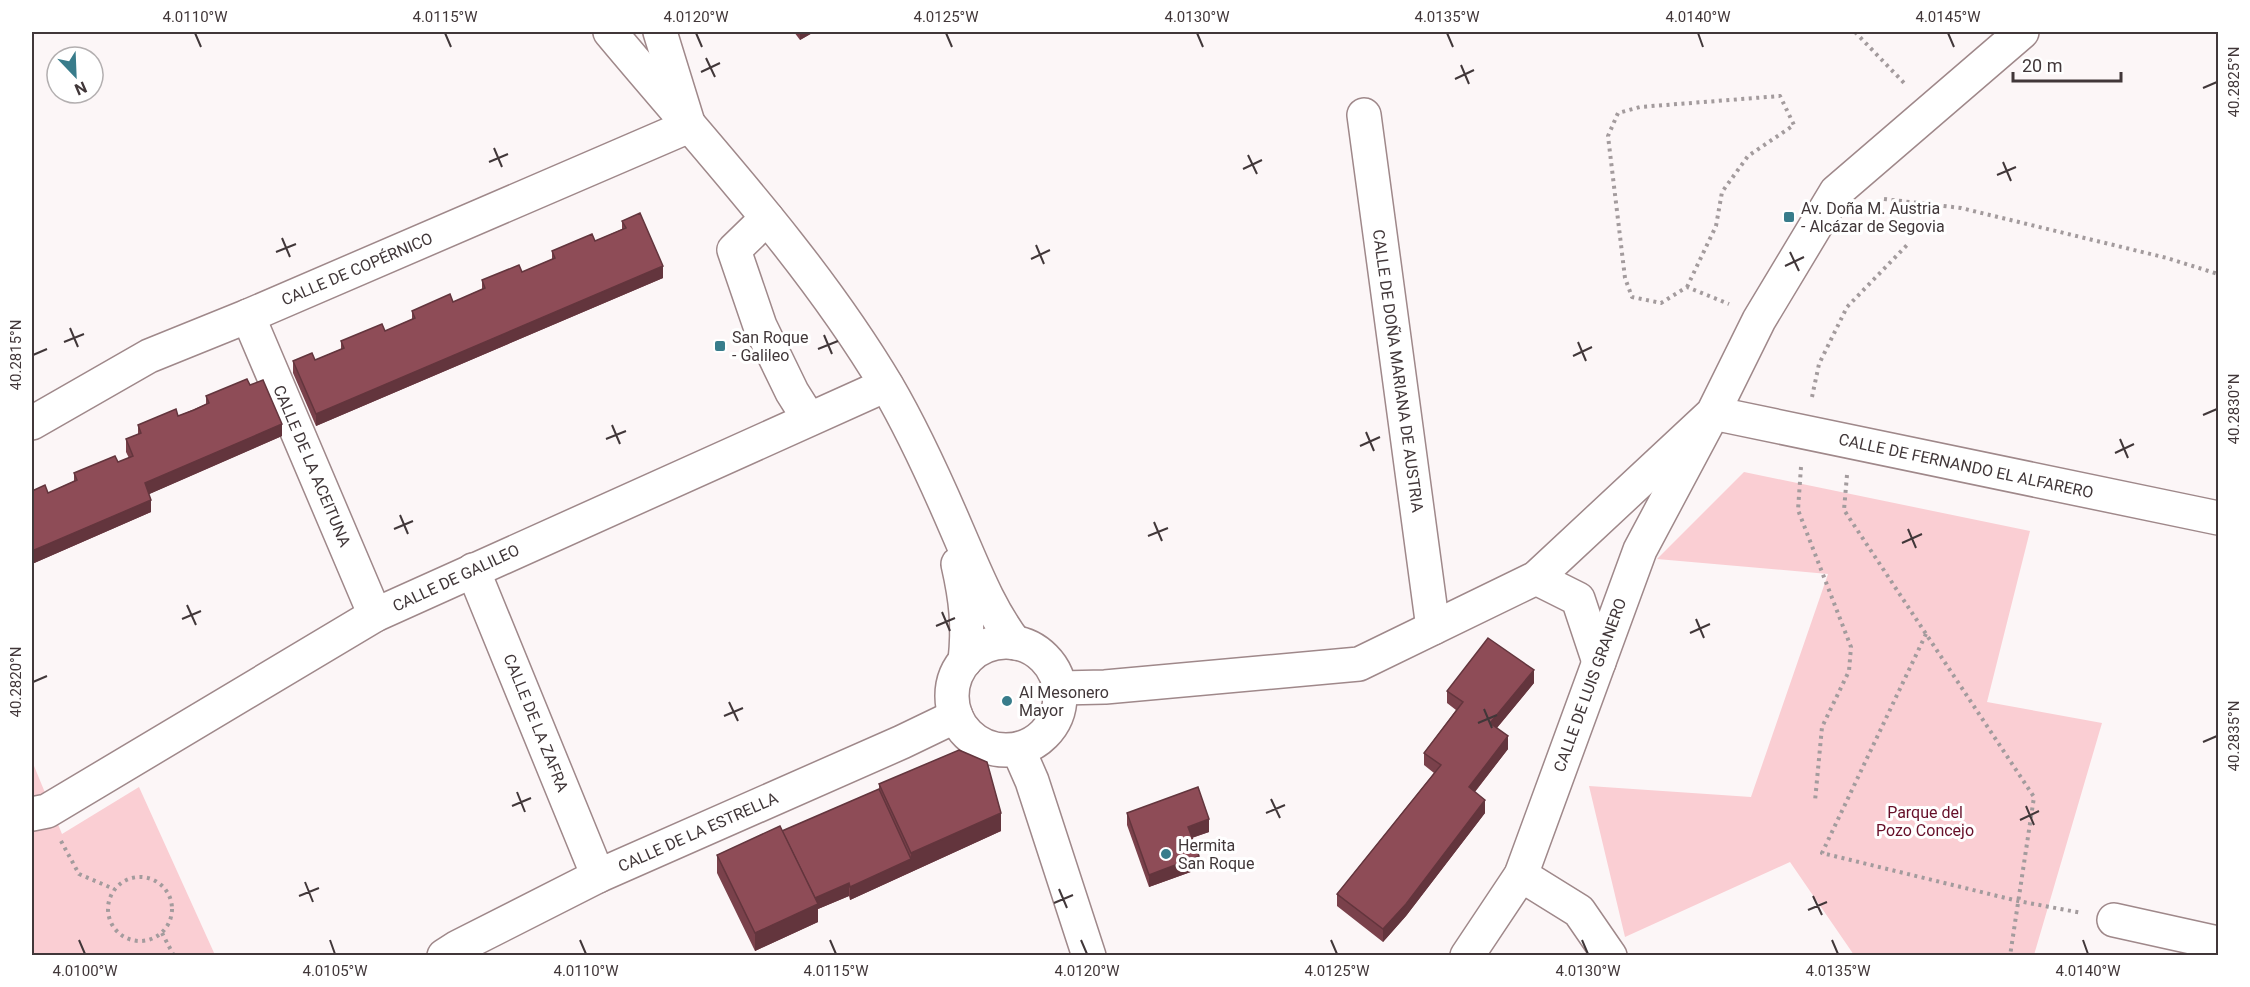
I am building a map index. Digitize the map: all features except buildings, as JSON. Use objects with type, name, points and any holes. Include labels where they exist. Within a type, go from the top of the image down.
[{"type":"street","points":[[610,32],[767,218],[826,295],[886,385],[914,435],[984,593],[1015,643]]},
{"type":"street","points":[[660,32],[689,126]]},
{"type":"street","points":[[1060,688],[1106,687],[1359,664],[1536,578],[1713,413],[1759,320],[1836,192],[2022,32]]},
{"type":"street","name":"CALLE DE DOÑA MARIANA DE AUSTRIA","points":[[1364,115],[1432,628]]},
{"type":"street","name":"CALLE DE COPÉRNICO","points":[[32,423],[149,356],[248,316],[689,126]]},
{"type":"street","points":[[767,218],[734,250],[760,326],[792,392],[808,419]]},
{"type":"street","name":"CALLE DE LA ACEITUNA","points":[[248,316],[375,615]]},
{"type":"street","name":"CALLE DE GALILEO","points":[[37,820],[375,615],[886,385]]},
{"type":"street","name":"CALLE DE FERNANDO EL ALFARERO","points":[[1713,413],[2218,518]]},
{"type":"street","name":"CALLE DE LUIS GRANERO","points":[[1467,956],[1521,875],[1640,550],[1713,413]]},
{"type":"street","points":[[937,484],[966,601],[968,632],[964,662]]},
{"type":"street","name":"CALLE DE LA ZAFRA","points":[[473,570],[598,876]]},
{"type":"street","points":[[1536,578],[1578,599],[1599,662]]},
{"type":"street","points":[[996,643],[1015,643],[1032,648],[1045,658],[1055,672],[1060,688],[1060,704],[1056,720],[1040,738],[1018,749],[988,748],[963,730],[952,703],[953,688],[964,662],[979,650],[996,643]]},
{"type":"street","name":"CALLE DE LA ESTRELLA","points":[[455,953],[598,876],[956,716]]},
{"type":"street","points":[[1018,749],[1032,782],[1089,956]]},
{"type":"street","points":[[1521,875],[1579,911],[1610,956]]},
{"type":"street","points":[[2114,920],[2218,942]]},
{"type":"path","points":[[1855,32],[1930,111]]},
{"type":"path","points":[[1780,96],[1794,125],[1748,156],[1722,192],[1716,226],[1687,287],[1661,303],[1632,297],[1625,278],[1608,136],[1618,113],[1640,107],[1780,96]]},
{"type":"path","points":[[1836,192],[1961,208],[2167,258],[2218,274]]},
{"type":"path","points":[[1815,801],[1822,727],[1849,671],[1851,647],[1798,510],[1804,432],[1819,364],[1847,307],[1908,244]]},
{"type":"path","points":[[1687,287],[1715,297],[1759,320]]},
{"type":"path","points":[[1850,442],[1844,510],[2034,797],[2010,956]]},
{"type":"path","points":[[1927,633],[1822,852],[2018,901],[2114,920]]},
{"type":"path","points":[[37,820],[67,855],[79,874],[114,889]]},
{"type":"path","points":[[134,877],[158,880],[167,889],[173,912],[170,923],[162,933],[152,939],[140,941],[128,939],[118,933],[111,923],[108,911],[109,900],[114,889],[123,881],[134,877]]},
{"type":"path","points":[[162,933],[174,956]]},
{"type":"green space","name":"Parque del Pozo Concejo","points":[[1744,472],[2030,531],[1987,702],[2102,723],[2034,955],[1854,955],[1790,862],[1625,937],[1589,786],[1751,797],[1828,574],[1657,559]]},
{"type":"green space","points":[[32,761],[62,834],[139,787],[215,955],[32,955]]},
{"type":"place","name":"Av. Doña M. Austria - Alcázar de Segovia","points":[[1789,217]]},
{"type":"place","name":"San Roque - Galileo","points":[[720,346]]},
{"type":"place","name":"Al Mesonero Mayor","points":[[1007,701]]},
{"type":"place","name":"Hermita San Roque","points":[[1166,854]]}]
